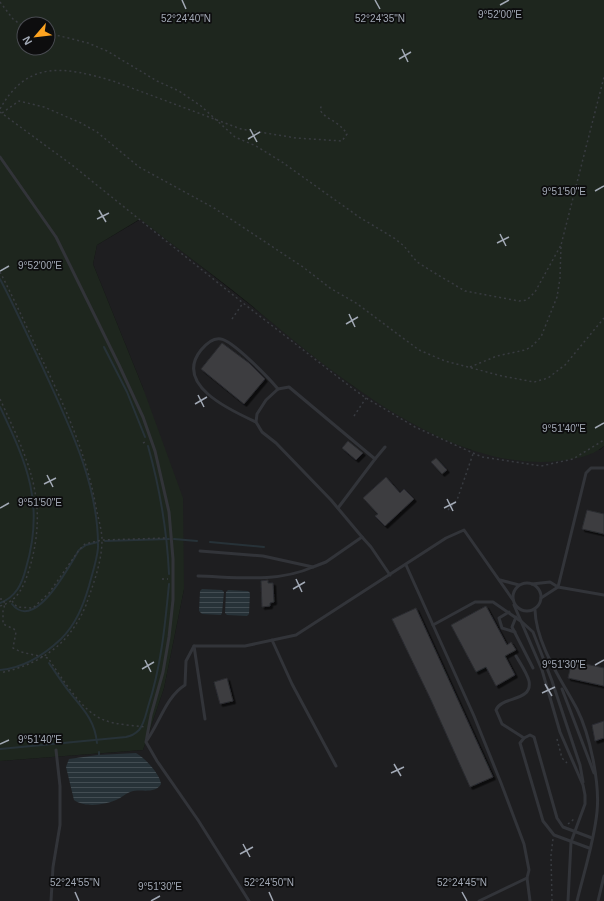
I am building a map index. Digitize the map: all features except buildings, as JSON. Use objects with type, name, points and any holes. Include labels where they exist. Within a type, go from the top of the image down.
[{"type":"lane","points":[[0,157],[56,237],[140,410],[155,451],[164,486],[171,538],[174,577],[169,637],[146,742],[157,761],[198,820],[249,901]]},
{"type":"lane","points":[[256,422],[220,404],[203,389],[194,373],[194,361],[197,354],[212,340],[217,338],[226,340],[266,374],[278,389]]},
{"type":"lane","points":[[375,459],[296,391],[289,387],[278,389],[266,400],[256,414],[256,422],[262,432],[297,463],[338,508],[371,547],[390,575]]},
{"type":"lane","points":[[338,508],[385,447]]},
{"type":"lane","points":[[596,777],[585,751],[575,718],[537,628],[535,610],[542,598],[558,587],[584,478],[591,468],[604,468]]},
{"type":"lane","points":[[194,646],[245,646],[296,635],[446,538],[464,530],[500,580],[512,600],[542,670],[560,732],[583,785]]},
{"type":"lane","points":[[198,576],[256,578],[286,576],[326,562],[362,537]]},
{"type":"lane","points":[[200,551],[263,556],[313,567]]},
{"type":"lane","points":[[406,565],[474,716],[522,837],[529,870],[527,878],[530,901]]},
{"type":"lane","points":[[500,580],[519,585],[550,582],[558,587],[604,595]]},
{"type":"lane","points":[[532,584],[539,589],[542,598]]},
{"type":"lane","points":[[512,600],[514,592],[519,585]]},
{"type":"lane","points":[[433,625],[475,602],[493,602],[516,617],[533,632],[552,681],[580,765],[583,785],[585,804],[574,830],[571,842],[568,901]]},
{"type":"lane","points":[[514,605],[521,611],[531,612],[535,610]]},
{"type":"lane","points":[[509,612],[499,618],[499,623],[502,628],[515,632]]},
{"type":"lane","points":[[516,617],[512,627],[533,668]]},
{"type":"lane","points":[[272,640],[292,684],[336,766]]},
{"type":"lane","points":[[146,742],[157,725],[173,694],[185,685],[186,661],[194,646]]},
{"type":"lane","points":[[194,646],[205,720]]},
{"type":"lane","points":[[516,656],[529,681],[528,686],[522,696],[498,706],[497,714],[502,724],[524,738]]},
{"type":"lane","points":[[558,679],[580,716],[594,760],[596,777],[597,812],[577,901]]},
{"type":"lane","points":[[589,848],[554,835],[543,821],[520,743],[524,738],[530,736],[534,737],[554,812],[563,827],[592,838]]},
{"type":"lane","points":[[51,901],[53,867],[60,825],[60,786],[56,750]]},
{"type":"lane","points":[[598,901],[604,876]]},
{"type":"lane","points":[[479,901],[527,878]]},
{"type":"path","points":[[0,2],[16,22]]},
{"type":"path","points":[[56,35],[88,43],[106,51],[157,81],[179,91],[201,106],[234,137],[256,146],[282,162],[359,217],[394,238],[404,246],[417,262],[465,290],[519,301],[527,300],[535,292],[561,245]]},
{"type":"path","points":[[1,112],[17,85],[37,73],[61,70],[92,74],[114,81],[241,129],[296,138],[342,141],[347,134],[342,126],[322,115],[320,110],[322,104]]},
{"type":"path","points":[[470,367],[497,356],[526,350],[541,337],[557,297],[560,278],[561,245],[604,77]]},
{"type":"path","points":[[1,112],[19,101],[44,107],[81,123],[96,132],[139,166],[214,208],[303,267],[330,288],[356,302],[419,350],[445,362],[534,382],[548,378],[565,365],[604,318]]},
{"type":"path","points":[[1,112],[72,165],[243,303],[366,398],[415,427],[482,457],[541,466],[573,459],[604,440]]},
{"type":"path","points":[[0,272],[50,374],[79,440],[93,488],[102,540],[91,592],[79,621],[57,648],[21,668],[0,673]]},
{"type":"path","points":[[232,319],[243,303]]},
{"type":"path","points":[[354,416],[366,398]]},
{"type":"path","points":[[0,399],[27,458],[35,484],[37,511],[37,530],[30,566],[25,582],[12,601],[4,602],[0,606]]},
{"type":"path","points":[[448,510],[457,500],[473,454]]},
{"type":"path","points":[[12,601],[17,606],[33,608],[49,593],[79,550],[85,544],[102,540],[171,538]]},
{"type":"path","points":[[0,599],[4,602]]},
{"type":"path","points":[[4,602],[3,623],[15,630],[13,648],[21,652],[48,658],[68,686],[93,714],[105,721],[149,727]]},
{"type":"path","points":[[555,732],[562,758],[569,768]]},
{"type":"path","points":[[563,827],[575,819],[576,814]]},
{"type":"path","points":[[552,901],[551,843],[554,835]]},
{"type":"shaded area","points":[[0,0],[604,0],[604,446],[594,453],[582,457],[559,461],[516,460],[474,450],[432,433],[390,411],[351,384],[313,356],[233,291],[140,219],[97,245],[93,264],[143,388],[183,498],[184,589],[164,688],[143,750],[0,761]]},
{"type":"shaded area","points":[[141,219],[353,386],[410,421],[442,437],[471,450],[600,450],[604,446],[604,901],[0,901],[0,761],[143,750],[164,688],[184,589],[143,388],[93,264],[97,245]]},
{"type":"shaded area","points":[[202,589],[222,590],[224,592],[221,615],[202,614],[199,611],[200,591]]},
{"type":"shaded area","points":[[228,590],[248,591],[250,593],[249,614],[247,616],[227,615],[225,613],[226,592]]},
{"type":"shaded area","points":[[136,753],[148,762],[155,771],[161,784],[158,787],[151,790],[130,792],[116,800],[95,805],[78,803],[74,800],[66,767],[69,759],[98,755]]},
{"type":"waterway","points":[[0,279],[52,388],[80,454],[88,477],[93,501],[97,524],[98,548],[97,557],[84,601],[71,627],[61,639],[33,660],[17,667],[0,670]]},
{"type":"waterway","points":[[104,347],[127,392],[145,437]]},
{"type":"waterway","points":[[0,407],[25,466],[33,504],[34,524],[26,568],[20,585],[14,594],[0,603]]},
{"type":"waterway","points":[[148,446],[162,510],[167,541],[169,574]]},
{"type":"waterway","points":[[105,541],[169,539]]},
{"type":"waterway","points":[[174,539],[197,541]]},
{"type":"waterway","points":[[12,604],[21,611],[31,610],[41,604],[59,582],[79,550],[86,545],[98,542]]},
{"type":"waterway","points":[[210,542],[264,547]]},
{"type":"waterway","points":[[0,749],[126,737],[133,735],[139,730],[145,719],[156,677],[164,631],[169,584]]},
{"type":"waterway","points":[[49,663],[88,716],[94,728],[97,743]]}]
